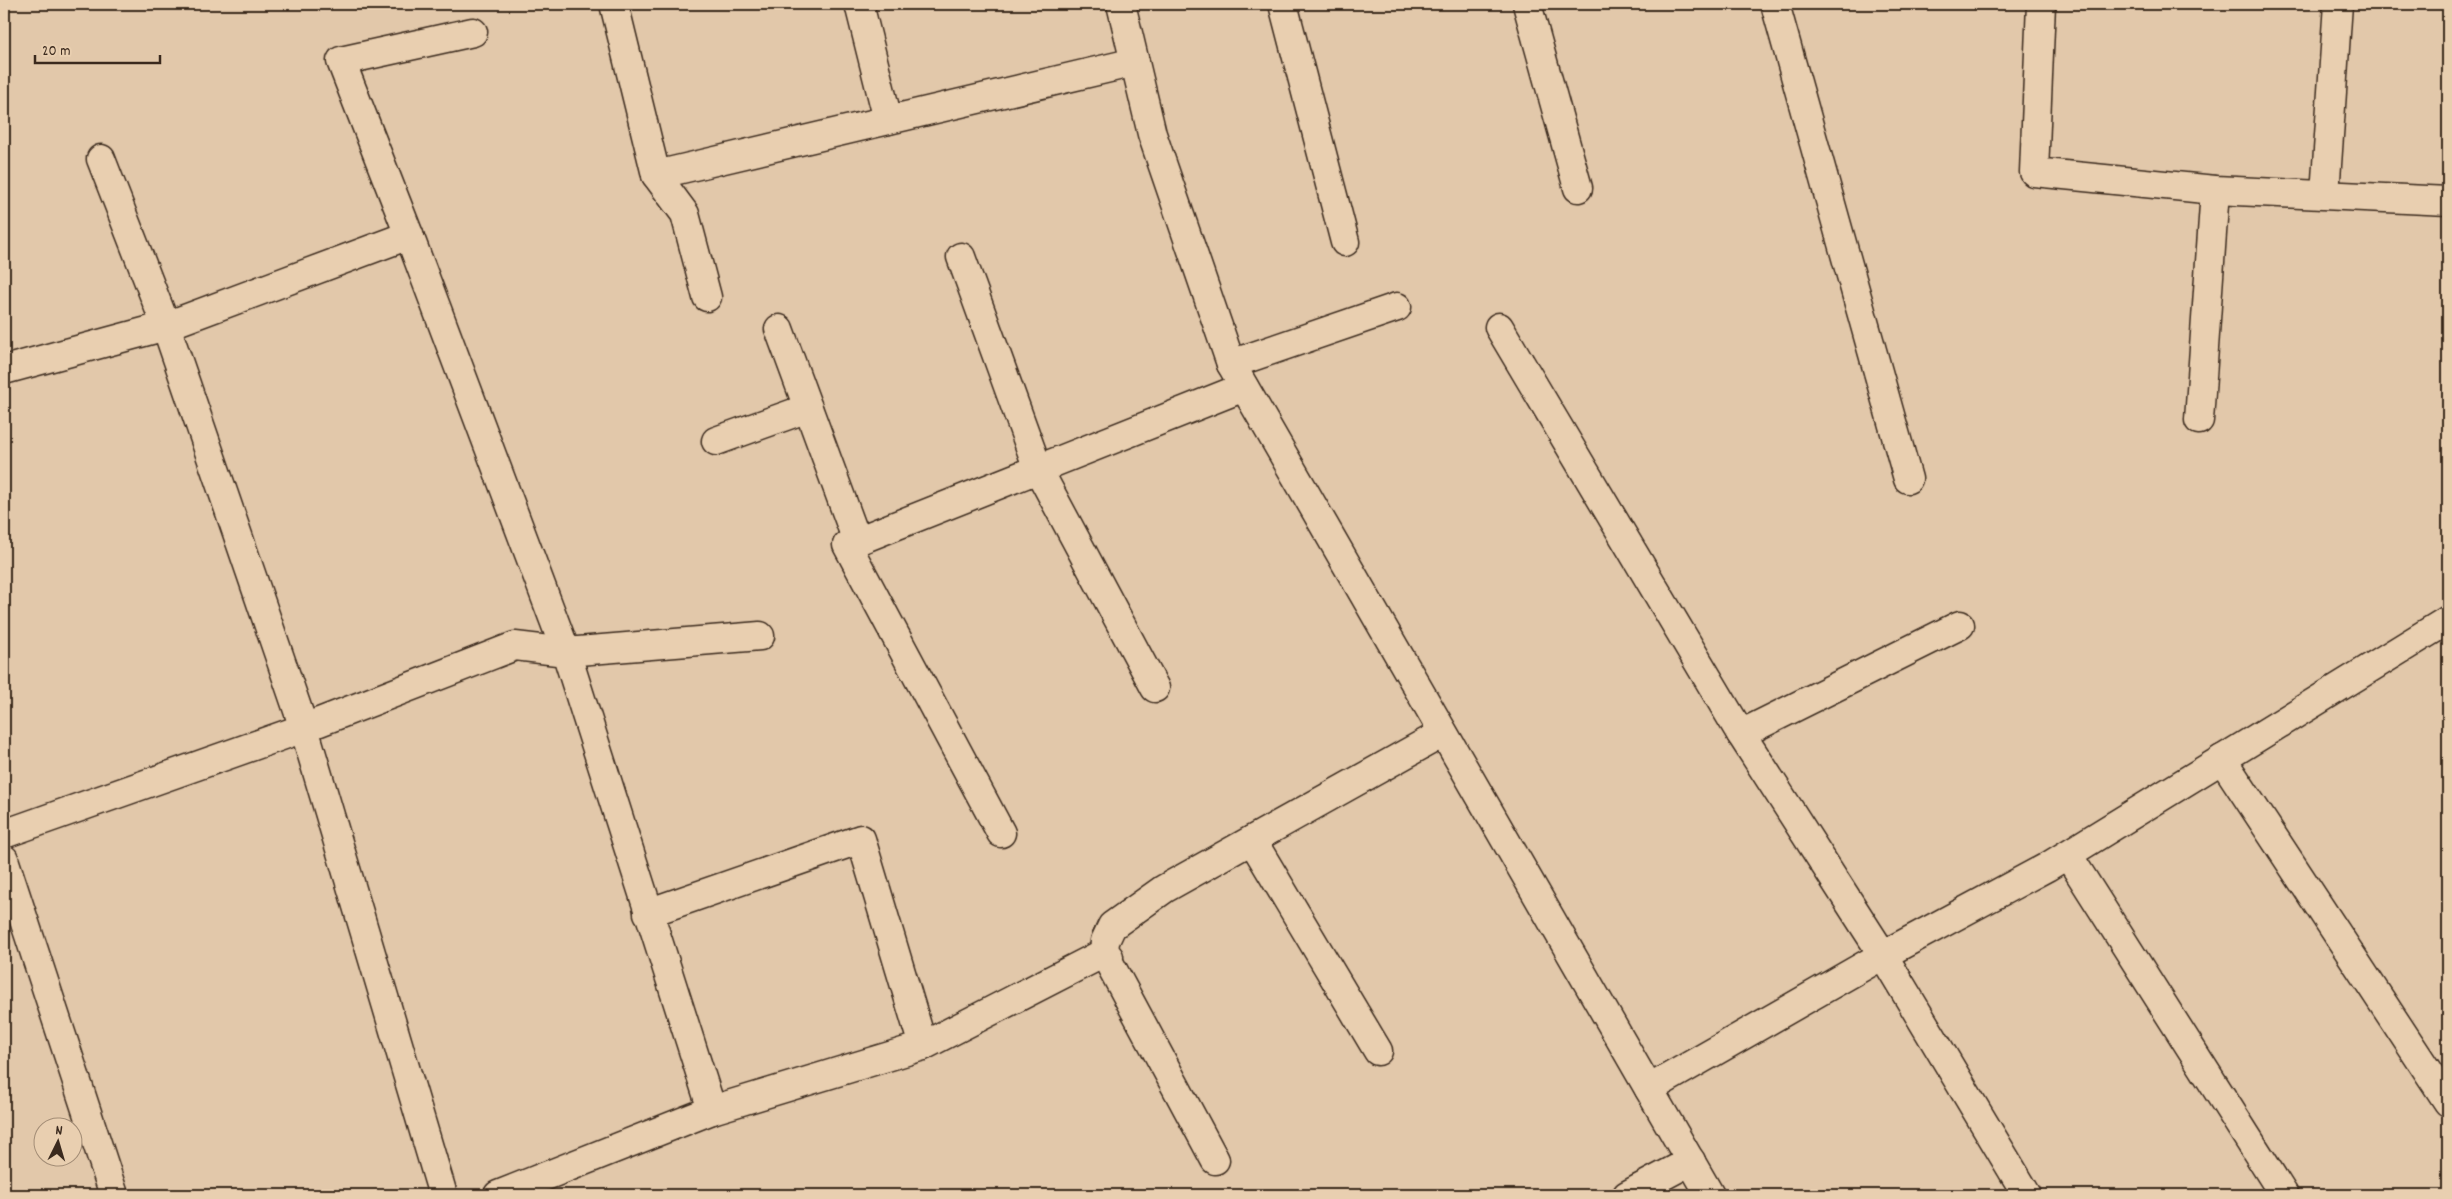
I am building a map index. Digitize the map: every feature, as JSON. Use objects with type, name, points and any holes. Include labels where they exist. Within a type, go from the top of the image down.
[{"type":"street","points":[[614,4],[656,174],[685,214],[707,298]]},
{"type":"street","points":[[859,4],[888,120]]},
{"type":"street","points":[[1121,4],[1152,134],[1231,364],[1710,1195]]},
{"type":"street","points":[[1283,4],[1345,242]]},
{"type":"street","points":[[1527,4],[1578,188]]},
{"type":"street","points":[[1776,4],[1908,479]]},
{"type":"street","points":[[2041,4],[2034,172],[2215,190],[2448,201]]},
{"type":"street","points":[[2325,194],[2338,4]]},
{"type":"street","points":[[473,32],[341,61],[409,235],[566,652],[712,1110]]},
{"type":"street","points":[[656,174],[1135,62]]},
{"type":"street","points":[[101,159],[166,326],[304,728],[443,1195]]},
{"type":"street","points":[[2199,420],[2215,190]]},
{"type":"street","points":[[4,370],[166,326],[409,235]]},
{"type":"street","points":[[962,257],[1038,469],[1155,688]]},
{"type":"street","points":[[1231,364],[1397,306]]},
{"type":"street","points":[[1499,327],[1741,734],[1884,955],[2027,1195]]},
{"type":"street","points":[[779,329],[857,541]]},
{"type":"street","points":[[1001,833],[847,545],[1244,388]]},
{"type":"street","points":[[716,441],[808,408]]},
{"type":"street","points":[[1649,1089],[1884,955],[2068,855],[2448,620]]},
{"type":"street","points":[[1741,734],[1960,625]]},
{"type":"street","points":[[4,834],[304,728],[515,646],[566,652],[760,636]]},
{"type":"street","points":[[1215,1160],[1106,955],[1105,941],[1112,926],[1164,889],[1443,733]]},
{"type":"street","points":[[2222,759],[2448,1102]]},
{"type":"street","points":[[648,913],[861,839],[924,1046]]},
{"type":"street","points":[[1252,840],[1378,1051]]},
{"type":"street","points":[[2068,855],[2284,1195]]},
{"type":"street","points":[[4,859],[114,1195]]},
{"type":"street","points":[[498,1195],[712,1110],[924,1046],[1106,955]]},
{"type":"street","points":[[1627,1195],[1691,1161]]}]
